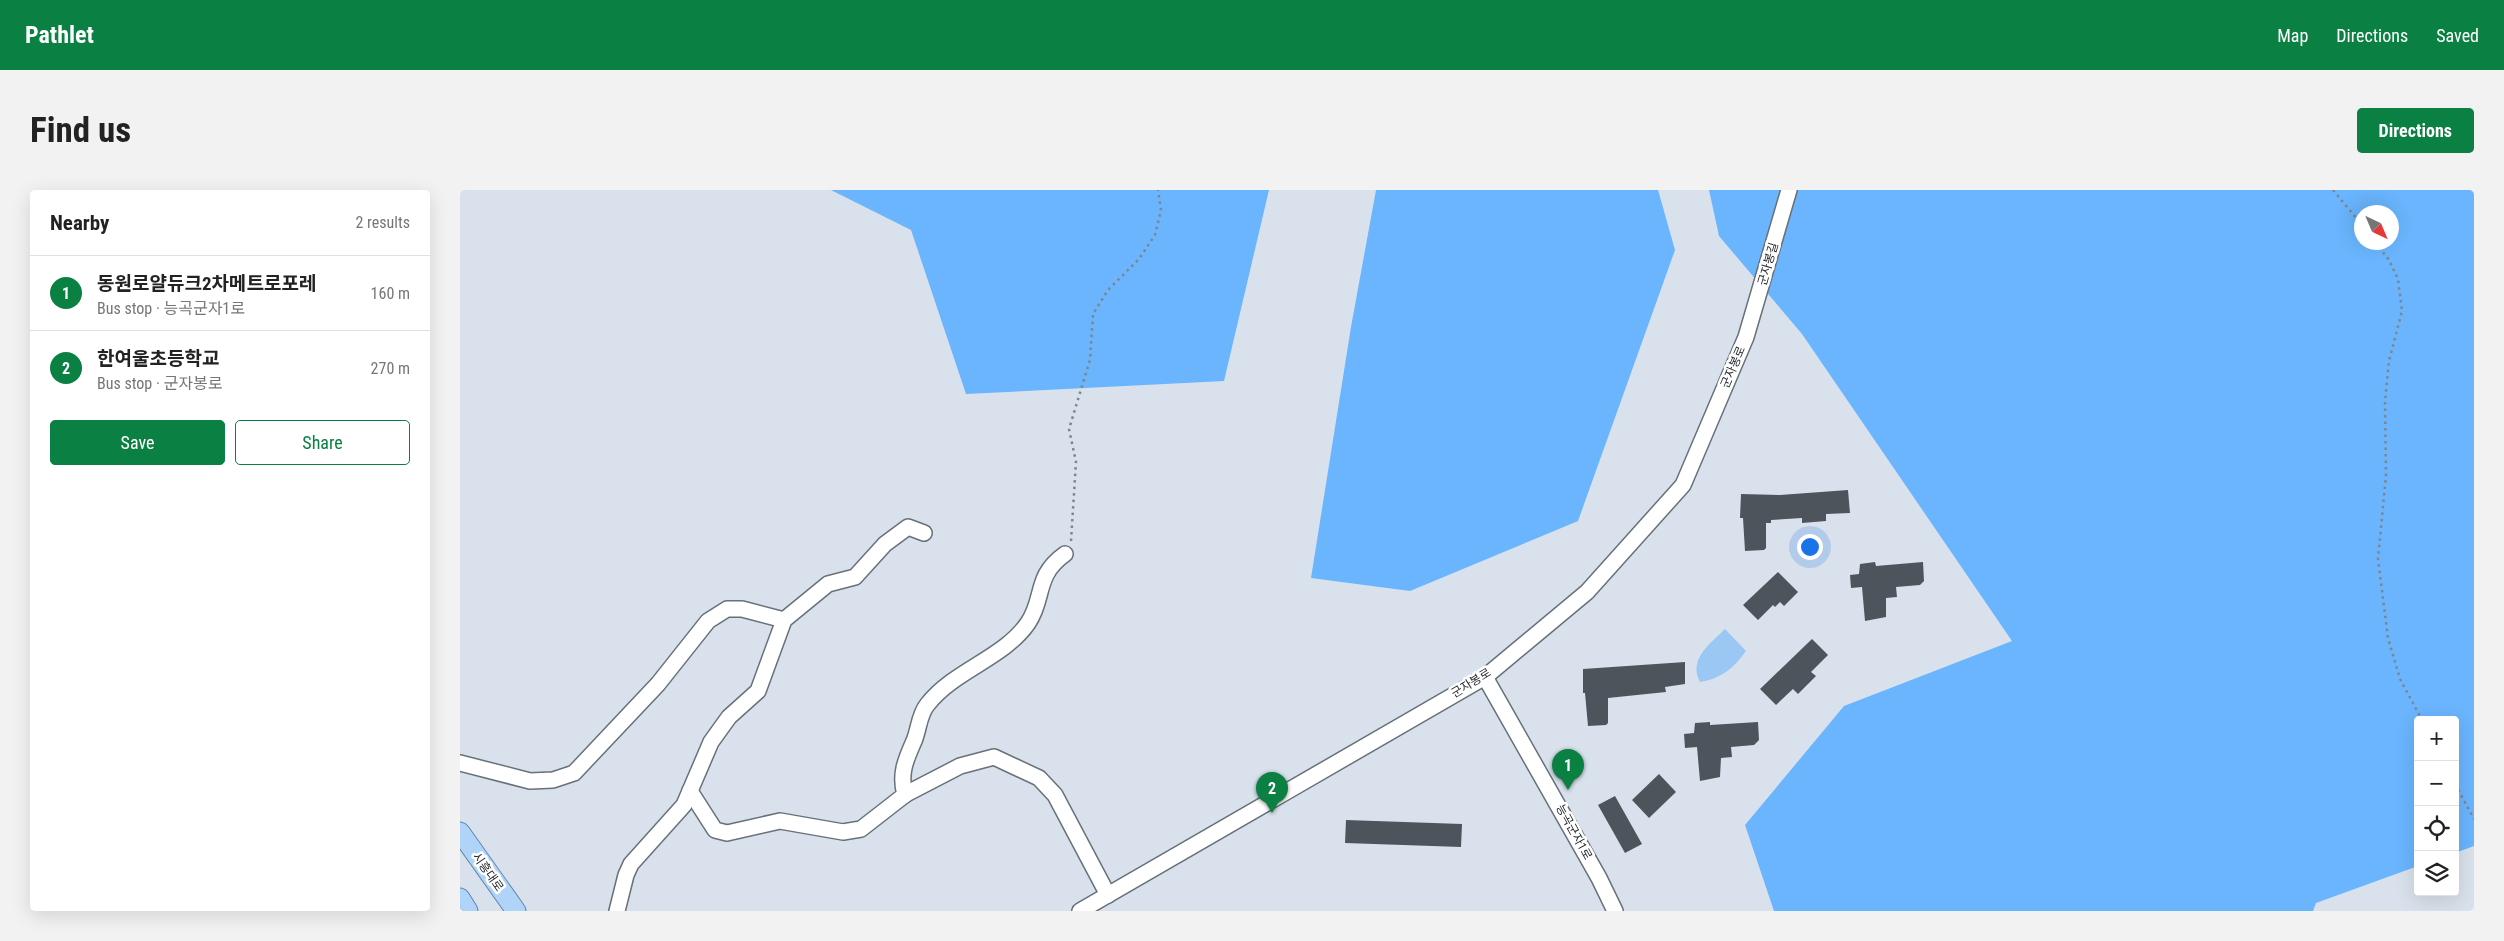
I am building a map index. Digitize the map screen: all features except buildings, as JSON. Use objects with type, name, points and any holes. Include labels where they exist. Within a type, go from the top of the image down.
[{"type":"main road","name":"시흥대로","points":[[460,832],[516,911]]},
{"type":"main road","points":[[460,898],[468,911]]},
{"type":"street","name":"군자봉길","points":[[1746,337],[1789,190]]},
{"type":"street","name":"군자봉로","points":[[1080,911],[1485,677],[1587,592],[1683,486],[1746,337]]},
{"type":"street","points":[[617,911],[626,875],[631,864],[684,805],[712,742],[729,717],[758,691],[784,620],[828,584],[855,577],[885,544],[908,527],[924,533]]},
{"type":"street","points":[[905,795],[902,766],[927,705],[949,684],[1000,649],[1023,630],[1029,622],[1042,583],[1052,563],[1065,554]]},
{"type":"street","points":[[460,763],[530,781],[553,780],[574,773],[658,684],[708,622],[727,609],[742,609],[784,620]]},
{"type":"street","name":"능곡군자1로","points":[[1485,677],[1595,869],[1615,911]]},
{"type":"street","points":[[690,791],[715,830],[727,832],[780,821],[843,832],[861,828],[905,795],[960,766],[994,757],[1039,778],[1055,794],[1108,895]]},
{"type":"path","points":[[1065,554],[1070,546],[1073,527],[1076,462],[1069,429],[1090,360],[1093,314],[1108,290],[1139,259],[1155,235],[1162,210],[1158,190]]},
{"type":"path","points":[[2333,190],[2354,215]]},
{"type":"path","points":[[2381,250],[2389,260],[2398,279],[2402,311],[2388,368],[2385,402],[2386,474],[2378,559],[2388,638],[2400,679],[2420,716]]},
{"type":"path","points":[[2459,791],[2474,819]]},
{"type":"shaded area","points":[[831,190],[1269,190],[1224,381],[966,394],[911,230]]},
{"type":"shaded area","points":[[1376,190],[1658,190],[1675,250],[1578,521],[1410,591],[1311,578],[1351,327]]},
{"type":"shaded area","points":[[1709,190],[2474,190],[2474,846],[2459,852],[2459,716],[2414,716],[2414,867],[2316,903],[2313,911],[1774,911],[1745,825],[1844,706],[2012,641],[1802,334],[1719,236]]},
{"type":"shaded area","points":[[1725,629],[1746,651],[1737,663],[1726,672],[1708,681],[1700,682],[1697,666],[1702,652]]},
{"type":"place","name":"동원로얄듀크2차메트로포레","points":[[1568,790]]},
{"type":"place","name":"한여울초등학교","points":[[1272,813]]}]
